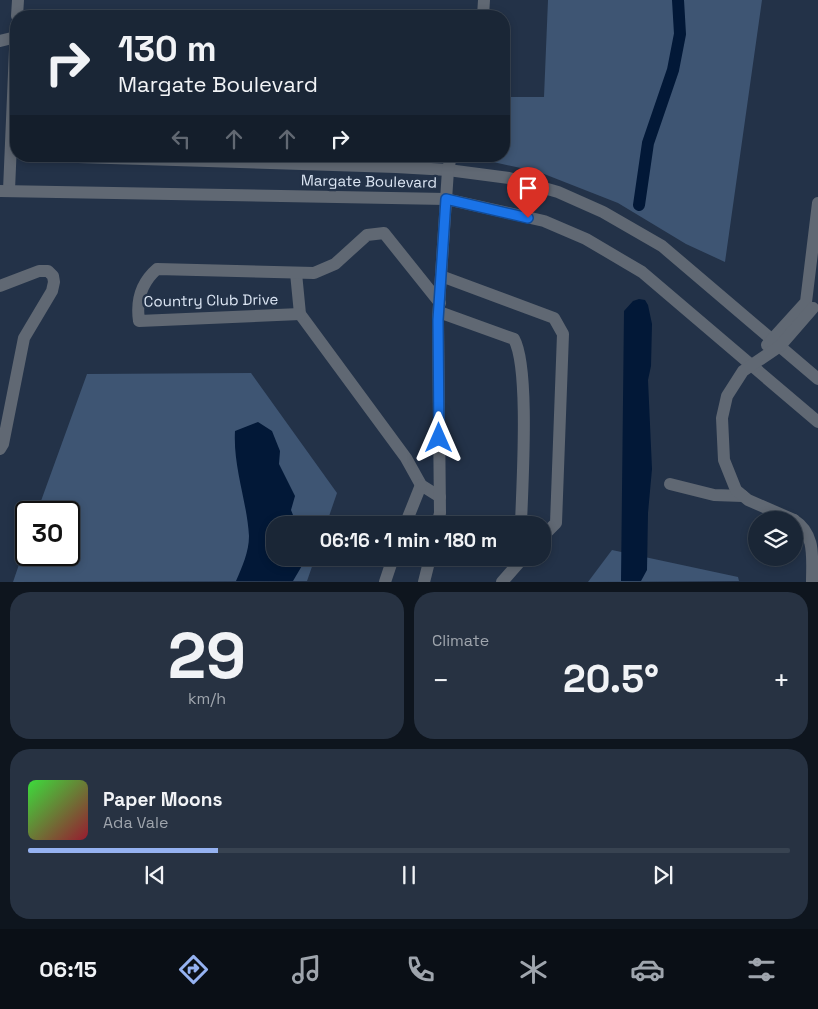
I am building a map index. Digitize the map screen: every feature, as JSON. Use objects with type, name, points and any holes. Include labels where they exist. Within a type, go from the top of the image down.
[{"type":"street","points":[[4,191],[10,138]]},
{"type":"street","name":"Margate Boulevard","points":[[218,162],[448,170],[509,178],[558,192],[603,212],[662,246],[741,316],[818,379]]},
{"type":"street","points":[[438,516],[440,497],[439,307],[450,162]]},
{"type":"street","name":"Margate Boulevard","points":[[4,191],[446,199],[544,221],[586,239],[642,272],[818,422]]},
{"type":"street","points":[[743,496],[729,476],[724,460],[722,418],[728,396],[743,370],[752,364],[812,306],[818,203]]},
{"type":"street","name":"Country Club Drive","points":[[300,314],[138,321],[137,307],[146,279],[158,269],[314,273],[335,264],[367,235],[384,233],[439,307]]},
{"type":"street","points":[[0,286],[39,271],[48,272],[53,276],[54,282],[52,291],[24,338],[3,444],[0,449]]},
{"type":"street","name":"Country Club Drive","points":[[296,272],[300,314],[406,458],[420,485]]},
{"type":"street","points":[[441,276],[554,318],[563,334],[556,523],[551,528]]},
{"type":"street","points":[[439,307],[514,339],[518,347],[522,380],[522,516]]},
{"type":"street","points":[[670,484],[714,495],[743,496],[775,511]]},
{"type":"street","points":[[408,516],[420,485],[440,497]]},
{"type":"street","points":[[803,527],[808,534],[815,560],[812,582]]},
{"type":"street","points":[[385,582],[390,566]]},
{"type":"street","points":[[424,582],[428,566]]},
{"type":"street","points":[[502,582],[515,566]]},
{"type":"shaded area","points":[[548,0],[762,0],[725,262],[686,244],[618,203],[539,172],[493,162],[510,162],[510,97],[544,97]]},
{"type":"shaded area","points":[[645,300],[648,305],[652,324],[651,366],[648,380],[652,469],[648,513],[647,570],[641,581],[621,581],[624,311],[633,301]]},
{"type":"shaded area","points":[[251,373],[337,493],[329,516],[266,516],[266,566],[312,566],[307,581],[13,582],[18,566],[80,566],[80,501],[41,501],[87,374]]},
{"type":"shaded area","points":[[258,422],[272,431],[280,451],[279,464],[295,496],[291,510],[293,516],[266,516],[266,566],[302,566],[293,581],[236,581],[243,565],[249,536],[236,458],[235,431]]},
{"type":"shaded area","points":[[612,550],[738,577],[739,581],[588,582]]},
{"type":"waterway","points":[[639,205],[648,143],[673,70],[680,34],[678,0]]},
{"type":"route","points":[[439,438],[438,320],[446,199],[528,218]]}]
